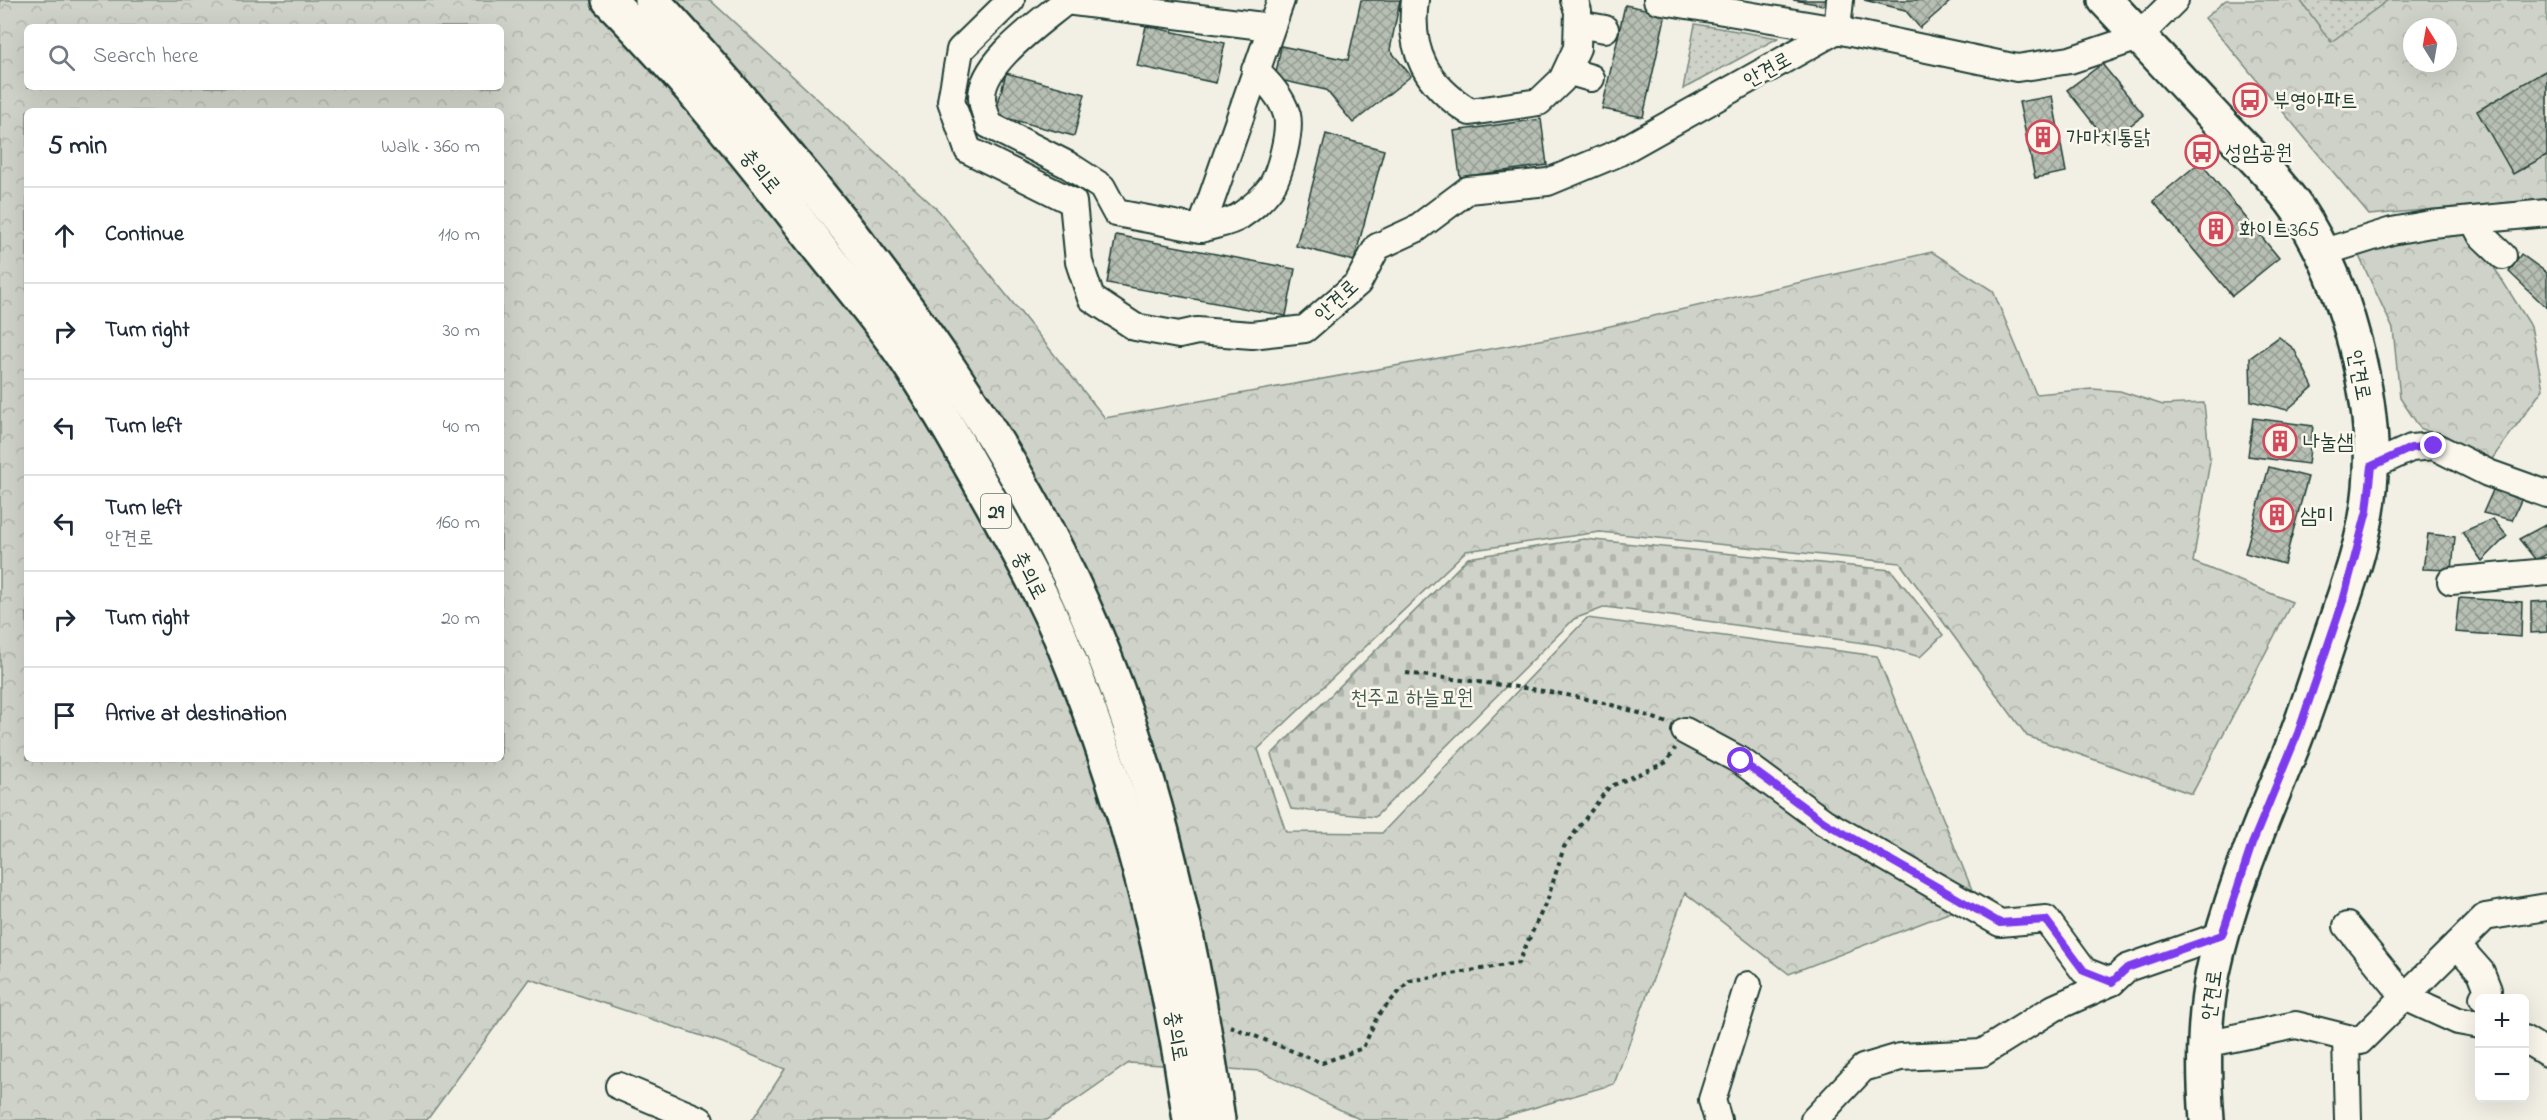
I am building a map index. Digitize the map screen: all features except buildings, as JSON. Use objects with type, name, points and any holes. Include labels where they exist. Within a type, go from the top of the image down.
[{"type":"main road","name":"충의로","points":[[609,0],[645,37],[763,174],[905,358],[951,432],[1026,564],[1061,639],[1090,716],[1146,893],[1165,975],[1190,1120]]},
{"type":"main road","name":"충의로","points":[[652,0],[747,106],[887,281],[966,394],[1034,505],[1083,607],[1128,723],[1166,846],[1203,1016],[1218,1120]]},
{"type":"main road","name":"안견로","points":[[2105,0],[2297,208],[2336,284],[2356,351],[2366,404],[2372,466],[2366,519],[2343,601],[2298,733],[2252,844],[2222,935],[2212,974],[2205,1044],[2204,1080],[2207,1120]]},
{"type":"street","name":"안견로","points":[[1011,0],[960,50],[951,101],[968,150],[1073,202],[1079,262],[1091,298],[1135,327],[1179,334],[1197,331],[1252,335],[1305,329],[1358,283],[1377,247],[1416,228],[1468,190],[1548,182],[1618,153],[1837,30]]},
{"type":"street","points":[[1201,229],[1281,0]]},
{"type":"street","points":[[1415,0],[1413,19],[1416,53],[1429,75],[1452,101],[1470,112],[1539,102],[1562,80],[1578,48],[1576,12]]},
{"type":"street","name":"안견로","points":[[1657,0],[1713,5],[2017,68],[2070,60],[2108,49],[2139,36]]},
{"type":"street","points":[[1837,30],[1840,0]]},
{"type":"street","points":[[2139,36],[2175,0]]},
{"type":"street","points":[[1255,70],[1275,90],[1287,116],[1287,138],[1280,166],[1272,185],[1238,218],[1201,229],[1116,213],[1102,187],[1068,165],[989,125],[982,97],[992,67],[1017,42],[1066,1],[1270,27]]},
{"type":"street","points":[[1576,12],[1605,29]]},
{"type":"street","points":[[1567,71],[1591,78]]},
{"type":"street","points":[[2321,252],[2392,231],[2547,213]]},
{"type":"street","points":[[2547,218],[2547,231]]},
{"type":"street","points":[[2473,220],[2481,235],[2503,256]]},
{"type":"street","points":[[2372,466],[2411,448],[2434,446],[2488,473],[2547,494]]},
{"type":"street","points":[[2451,581],[2547,572]]},
{"type":"street","points":[[1685,731],[1741,761],[1824,822],[2000,923],[2046,920],[2084,971],[2112,982]]},
{"type":"street","points":[[2205,1044],[2295,1025],[2360,1041],[2485,918],[2547,907]]},
{"type":"street","points":[[2347,926],[2405,997],[2458,1021],[2475,1017]]},
{"type":"street","points":[[1814,1120],[1863,1068],[1900,1057],[1982,1053],[2054,1008],[2112,982],[2127,968],[2222,935]]},
{"type":"street","points":[[2457,945],[2481,972],[2488,990],[2485,994]]},
{"type":"street","points":[[1718,1120],[1712,1100],[1748,986]]},
{"type":"street","points":[[2346,1038],[2348,1120]]},
{"type":"street","points":[[2529,1042],[2547,1053]]},
{"type":"street","points":[[619,1086],[700,1120]]},
{"type":"path","points":[[1203,1016],[1322,1063],[1363,1048],[1378,1015],[1408,981],[1518,963],[1548,898],[1564,847],[1609,787],[1667,762],[1685,731],[1637,711],[1554,693],[1406,673]]},
{"type":"green space","points":[[0,0],[710,0],[939,211],[1105,418],[1584,332],[1932,252],[1993,291],[2036,394],[2092,389],[2120,391],[2163,405],[2204,403],[2210,461],[2193,562],[2292,602],[2192,794],[2027,736],[1900,563],[1600,532],[1466,551],[1258,749],[1286,832],[1382,833],[1587,618],[1877,656],[1977,902],[1789,974],[1685,893],[1614,1084],[1492,1120],[1361,1120],[1261,1071],[1129,1063],[1047,1120],[752,1120],[785,1069],[723,1043],[530,979],[427,1120],[0,1120]]},
{"type":"green space","points":[[2226,0],[2547,0],[2547,199],[2369,215],[2205,18]]},
{"type":"green space","points":[[2300,0],[2388,0],[2331,42]]},
{"type":"green space","points":[[1695,24],[1778,38],[1683,89]]},
{"type":"green space","points":[[2461,226],[2495,269],[2531,326],[2543,389],[2492,459],[2420,428],[2400,398],[2393,329],[2352,241]]},
{"type":"green space","name":"천주교 하늘묘원","points":[[1584,539],[1891,570],[1943,635],[1920,657],[1878,645],[1606,607],[1574,619],[1375,817],[1291,809],[1271,755],[1468,558]]},
{"type":"place","name":"부영아파트","points":[[2250,100]]},
{"type":"place","name":"가마치통닭","points":[[2043,137]]},
{"type":"place","name":"성암공원","points":[[2202,152]]},
{"type":"place","name":"화이트365","points":[[2216,229]]},
{"type":"place","name":"나눌샘","points":[[2280,441]]},
{"type":"place","name":"삼미","points":[[2277,515]]},
{"type":"route","points":[[1741,761],[1824,822],[1983,911],[2000,923],[2018,920],[2046,920],[2084,971],[2112,982],[2127,968],[2222,935],[2252,844],[2298,733],[2343,601],[2362,535],[2372,466],[2411,448],[2434,446]]}]
